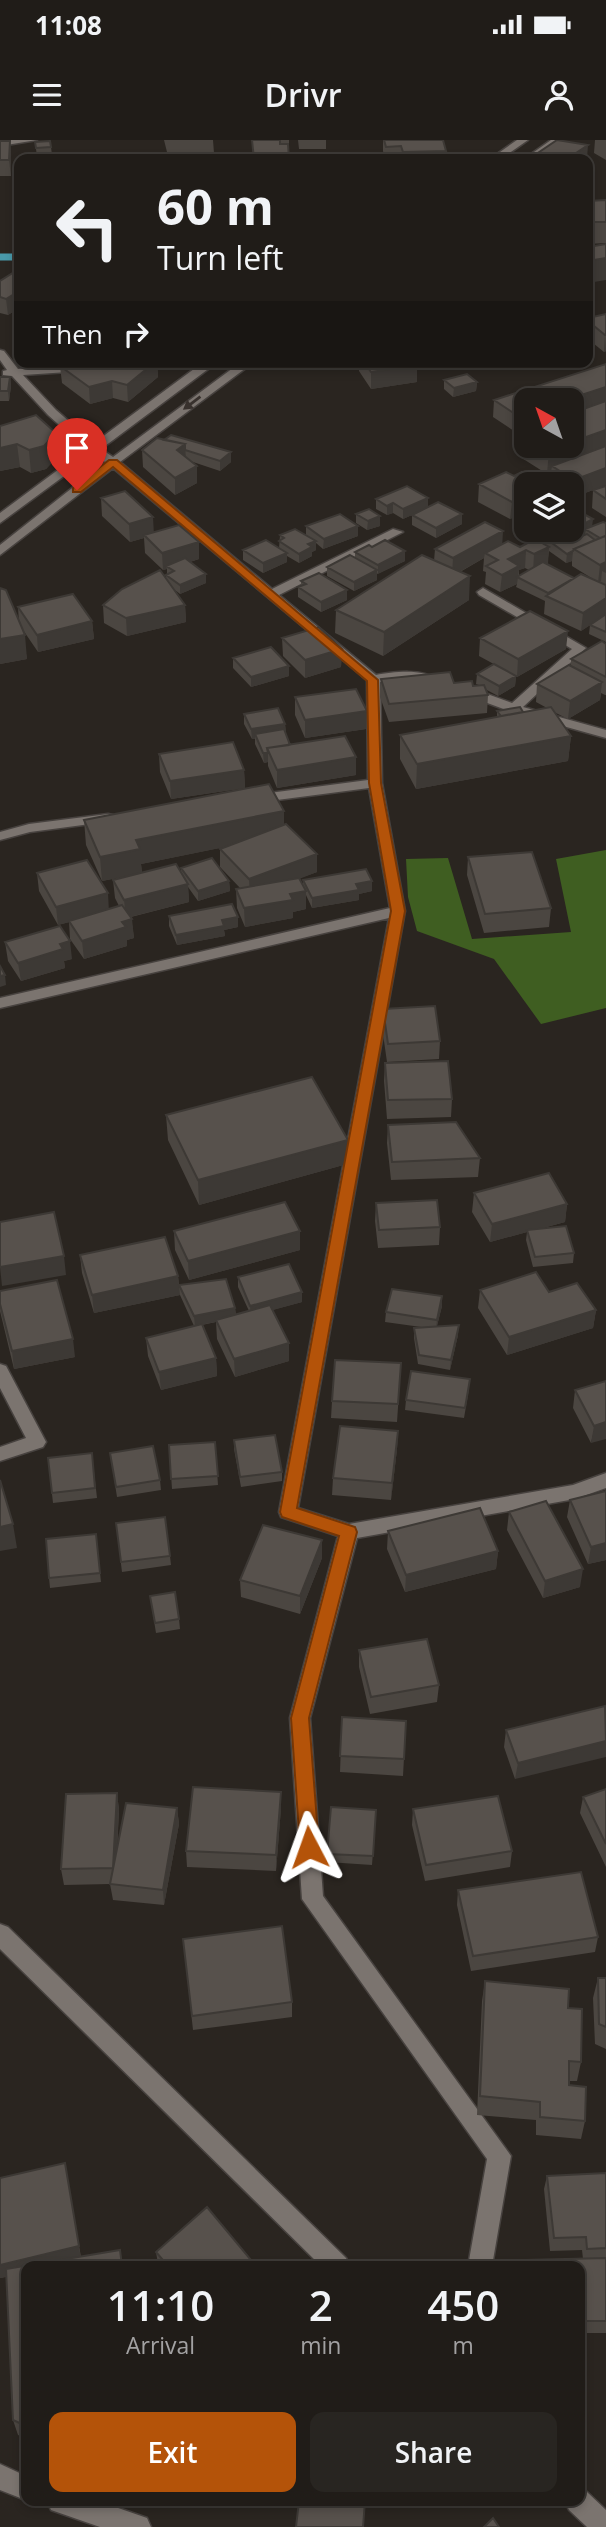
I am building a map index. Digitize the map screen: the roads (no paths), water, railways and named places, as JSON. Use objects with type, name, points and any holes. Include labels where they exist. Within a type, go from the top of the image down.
[{"type":"street","points":[[0,143],[32,140]]},
{"type":"street","points":[[502,154],[523,140]]},
{"type":"street","points":[[536,154],[557,140]]},
{"type":"street","points":[[0,353],[13,373],[91,450],[113,462],[373,680],[375,783],[398,911],[288,1512],[349,1532],[575,1492],[606,1480]]},
{"type":"street","points":[[0,373],[92,368]]},
{"type":"street","points":[[0,519],[203,368]]},
{"type":"street","points":[[0,551],[238,368]]},
{"type":"street","points":[[271,594],[397,532]]},
{"type":"street","points":[[483,592],[580,648],[514,708]]},
{"type":"street","points":[[373,680],[397,675],[448,683],[514,708],[606,734]]},
{"type":"street","points":[[237,801],[375,783]]},
{"type":"street","points":[[0,836],[29,828],[126,815]]},
{"type":"street","points":[[0,1003],[398,911]]},
{"type":"street","points":[[0,1371],[37,1443],[0,1454]]},
{"type":"street","points":[[349,1532],[300,1718],[313,1899],[499,2156],[481,2261]]},
{"type":"street","points":[[0,1934],[333,2261]]},
{"type":"street","points":[[0,2477],[21,2487]]},
{"type":"street","points":[[75,2506],[138,2527]]},
{"type":"street","points":[[583,2506],[605,2527]]},
{"type":"waterway","points":[[0,257],[14,257]]}]
